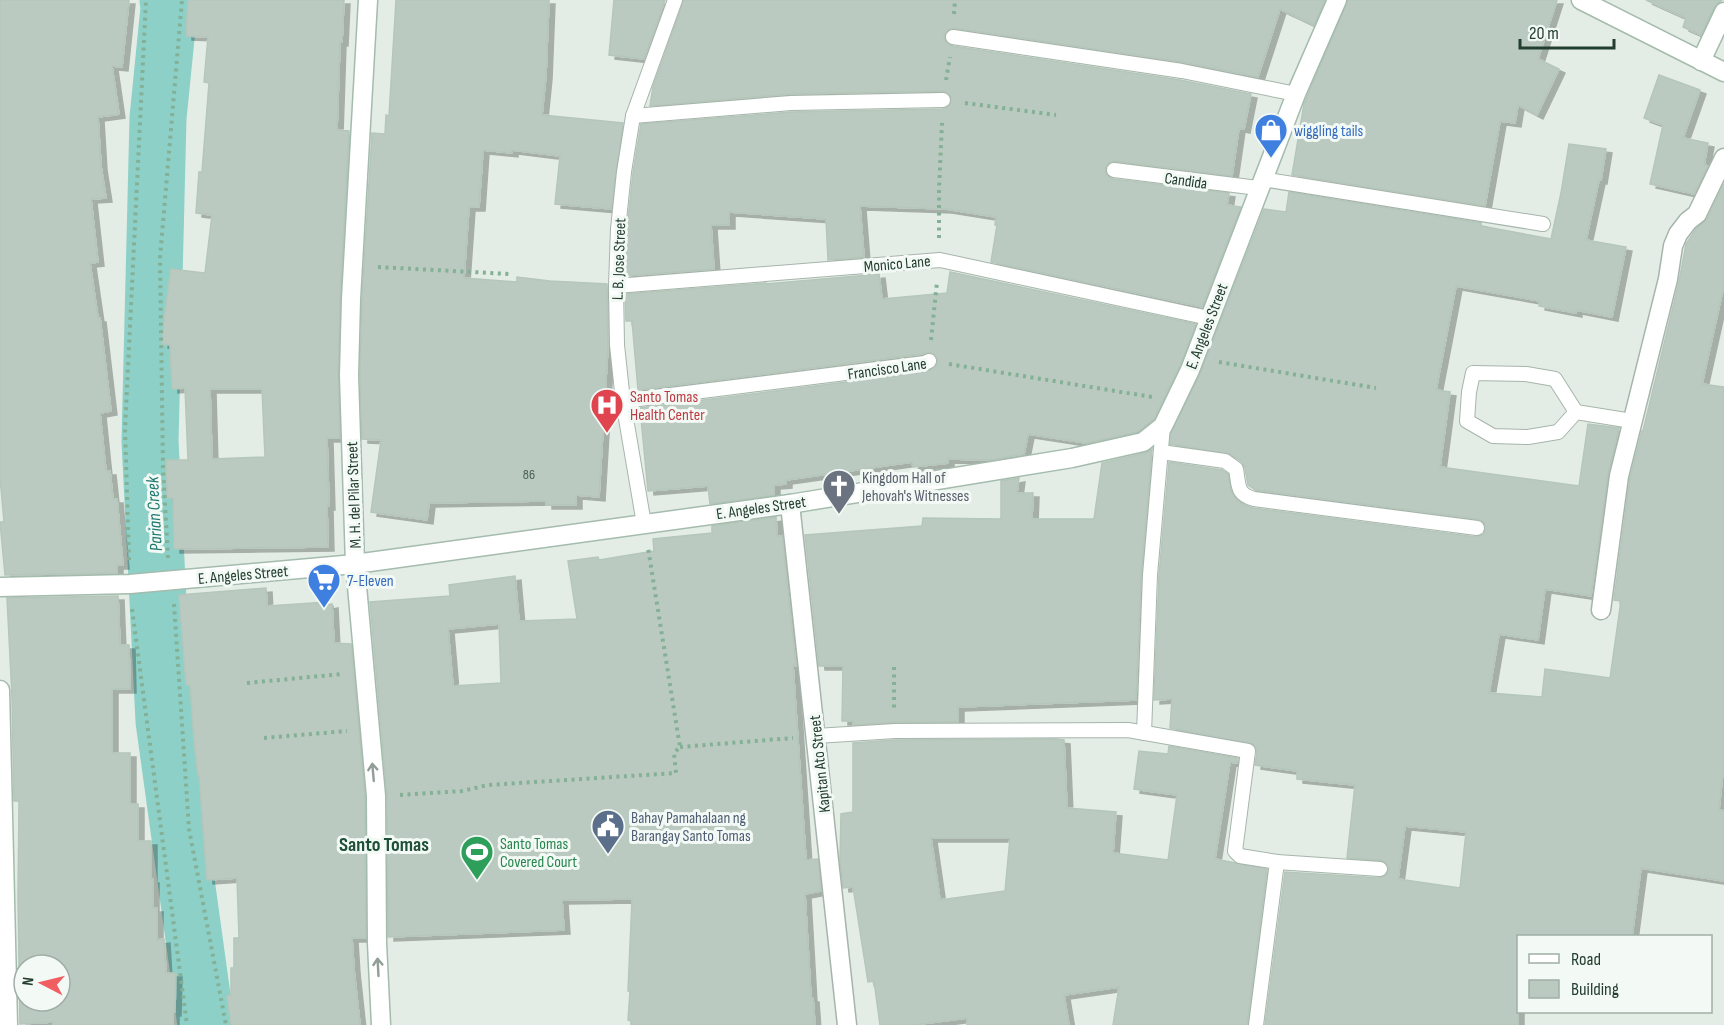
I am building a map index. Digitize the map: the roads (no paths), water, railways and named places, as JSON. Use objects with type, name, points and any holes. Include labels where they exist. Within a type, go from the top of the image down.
[{"type":"street","name":"M. H. del Pilar Street","points":[[368,0],[349,375],[355,564],[376,796],[377,943],[381,1025]]},
{"type":"street","name":"E. Angeles Street","points":[[0,587],[134,584],[355,564],[790,504],[1116,449],[1143,442],[1163,426],[1194,358],[1260,184],[1337,0]]},
{"type":"street","points":[[1581,0],[1724,72]]},
{"type":"street","points":[[1701,61],[1724,12]]},
{"type":"street","points":[[1601,610],[1619,476],[1668,279],[1672,246],[1688,221],[1697,214],[1724,158]]},
{"type":"street","name":"Kapitan Ato Street","points":[[790,504],[847,1025]]},
{"type":"street","points":[[0,690],[8,1025]]},
{"type":"lane","name":"L. B. Jose Street","points":[[644,524],[623,401],[617,345],[618,229],[633,116],[675,0]]},
{"type":"lane","points":[[953,37],[1182,71],[1296,94]]},
{"type":"lane","points":[[633,116],[791,103],[944,100]]},
{"type":"lane","name":"Candida","points":[[1114,170],[1260,184],[1543,224]]},
{"type":"lane","name":"Monico Lane","points":[[616,286],[940,260],[1209,318]]},
{"type":"lane","name":"Francisco Lane","points":[[623,401],[925,363],[929,360]]},
{"type":"lane","points":[[1576,412],[1558,432],[1528,437],[1493,436],[1467,421],[1473,373],[1526,374],[1555,379],[1576,412],[1632,421]]},
{"type":"lane","points":[[1144,733],[1150,575],[1163,426]]},
{"type":"lane","points":[[1161,452],[1225,461],[1236,469],[1240,491],[1245,497],[1254,500],[1477,528]]},
{"type":"lane","points":[[816,736],[895,731],[1117,730],[1248,751],[1235,851],[1240,856],[1277,862],[1380,869]]},
{"type":"lane","points":[[1256,1025],[1277,862]]},
{"type":"waterway","name":"Parian Creek","points":[[168,0],[158,118],[150,441],[164,721],[206,1025]]},
{"type":"place","name":"wiggling tails","points":[[1271,159]]},
{"type":"place","name":"Santo Tomas Health Center","points":[[607,434]]},
{"type":"place","name":"Kingdom Hall of Jehovah's Witnesses","points":[[839,515]]},
{"type":"place","name":"7-Eleven","points":[[324,609]]},
{"type":"place","name":"Bahay Pamahalaan ng Barangay Santo Tomas","points":[[608,855]]},
{"type":"place","name":"Santo Tomas Covered Court","points":[[477,881]]},
{"type":"district","name":"Santo Tomas","points":[[384,844]]}]
